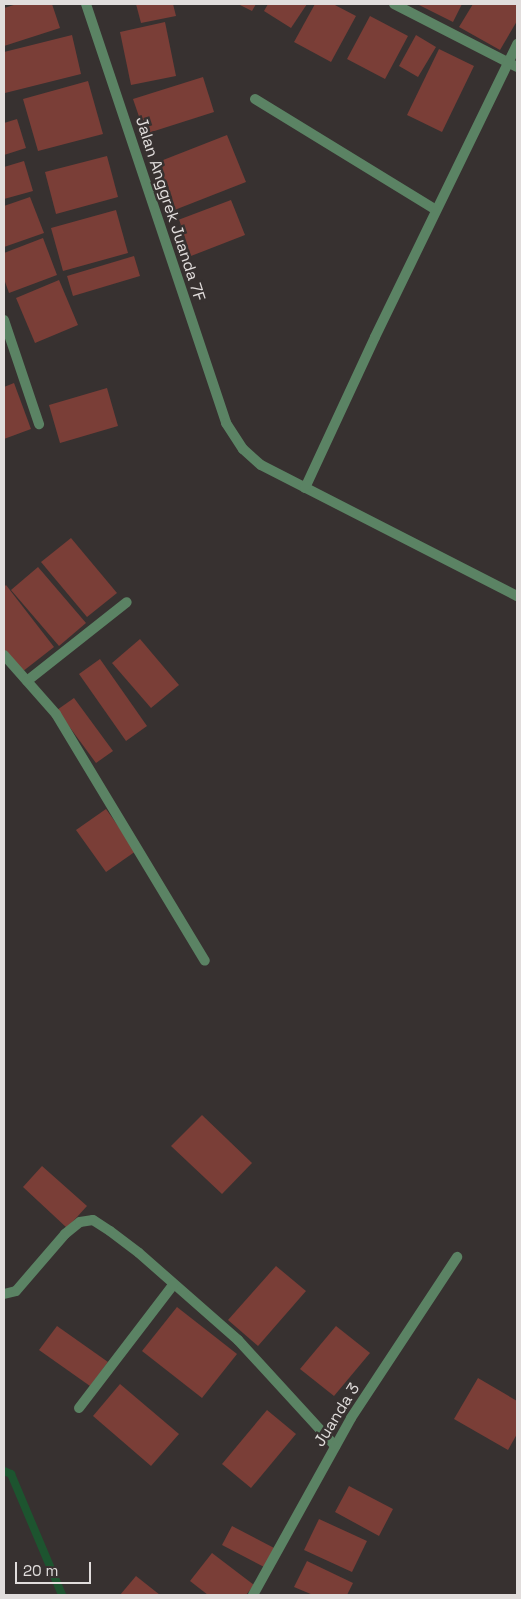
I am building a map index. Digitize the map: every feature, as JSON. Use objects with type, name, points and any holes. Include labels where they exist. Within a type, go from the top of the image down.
[{"type":"street","name":"Jalan Anggrek Juanda 7F","points":[[86,4],[226,423],[243,449],[252,459],[304,488],[517,596]]},
{"type":"street","points":[[394,4],[512,65]]},
{"type":"street","points":[[304,488],[436,210],[512,65],[517,44]]},
{"type":"street","points":[[255,99],[436,210]]},
{"type":"street","points":[[4,320],[38,424]]},
{"type":"street","points":[[28,681],[127,602]]},
{"type":"street","points":[[4,655],[56,714],[205,961]]},
{"type":"street","points":[[4,1294],[16,1291],[65,1234],[80,1222],[93,1220],[139,1253],[173,1285],[238,1340],[335,1446]]},
{"type":"street","name":"Juanda 3","points":[[253,1595],[335,1446],[457,1257]]},
{"type":"street","points":[[79,1408],[173,1285]]},
{"type":"building","points":[[17,4],[52,4],[60,28],[4,46],[4,8]]},
{"type":"building","points":[[136,4],[173,4],[176,16],[141,23]]},
{"type":"building","points":[[238,4],[256,4],[252,11]]},
{"type":"building","points":[[268,4],[307,4],[291,28],[264,11]]},
{"type":"building","points":[[315,4],[333,4],[356,16],[331,62],[294,42]]},
{"type":"building","points":[[417,4],[462,4],[453,22]]},
{"type":"building","points":[[473,4],[517,4],[517,21],[500,50],[459,27]]},
{"type":"building","points":[[370,16],[408,36],[385,79],[347,59]]},
{"type":"building","points":[[165,22],[176,76],[131,85],[120,32]]},
{"type":"building","points":[[72,35],[81,74],[5,93],[4,52]]},
{"type":"building","points":[[416,35],[436,47],[418,77],[399,66]]},
{"type":"building","points":[[439,49],[474,66],[442,132],[407,115]]},
{"type":"building","points":[[203,77],[214,112],[145,134],[133,99]]},
{"type":"building","points":[[88,81],[103,134],[38,151],[23,99]]},
{"type":"building","points":[[17,119],[26,148],[4,155],[4,123]]},
{"type":"building","points":[[227,135],[246,182],[172,211],[153,164]]},
{"type":"building","points":[[107,156],[118,197],[56,214],[45,172]]},
{"type":"building","points":[[24,161],[33,191],[4,199],[4,167]]},
{"type":"building","points":[[30,197],[44,233],[4,247],[4,206]]},
{"type":"building","points":[[231,200],[245,235],[191,256],[178,220]]},
{"type":"building","points":[[116,210],[128,253],[63,271],[51,228]]},
{"type":"building","points":[[43,238],[57,275],[9,293],[4,279],[4,253]]},
{"type":"building","points":[[134,256],[140,276],[73,296],[67,276]]},
{"type":"building","points":[[59,280],[78,325],[35,343],[16,298]]},
{"type":"building","points":[[14,383],[31,429],[4,439],[4,387]]},
{"type":"building","points":[[107,388],[118,426],[60,443],[49,405]]},
{"type":"building","points":[[71,538],[117,593],[87,617],[41,562]]},
{"type":"building","points":[[38,567],[86,623],[59,646],[11,590]]},
{"type":"building","points":[[6,585],[54,647],[22,672],[4,650],[4,587]]},
{"type":"building","points":[[140,639],[179,685],[151,708],[112,663]]},
{"type":"building","points":[[100,659],[147,726],[126,741],[79,674]]},
{"type":"building","points":[[74,698],[113,751],[96,763],[57,710]]},
{"type":"building","points":[[106,809],[136,851],[106,872],[76,830]]},
{"type":"building","points":[[202,1115],[252,1163],[222,1194],[171,1146]]},
{"type":"building","points":[[42,1166],[87,1206],[67,1228],[23,1187]]},
{"type":"building","points":[[276,1266],[306,1291],[258,1346],[228,1320]]},
{"type":"building","points":[[177,1307],[237,1354],[202,1398],[142,1351]]},
{"type":"building","points":[[57,1326],[108,1362],[90,1386],[39,1350]]},
{"type":"building","points":[[336,1326],[370,1353],[334,1396],[300,1369]]},
{"type":"building","points":[[478,1378],[517,1401],[517,1434],[508,1450],[454,1419]]},
{"type":"building","points":[[120,1384],[179,1434],[151,1466],[93,1416]]},
{"type":"building","points":[[267,1410],[296,1434],[251,1488],[222,1464]]},
{"type":"building","points":[[349,1486],[393,1509],[379,1536],[335,1512]]},
{"type":"building","points":[[319,1519],[367,1541],[352,1572],[304,1550]]},
{"type":"building","points":[[232,1526],[276,1549],[266,1568],[222,1545]]},
{"type":"building","points":[[212,1553],[254,1585],[246,1595],[208,1595],[190,1581]]},
{"type":"building","points":[[307,1561],[353,1583],[347,1595],[313,1595],[294,1587]]},
{"type":"building","points":[[136,1576],[160,1595],[120,1595]]},
{"type":"waterway","points":[[4,1471],[11,1474],[62,1595]]}]
